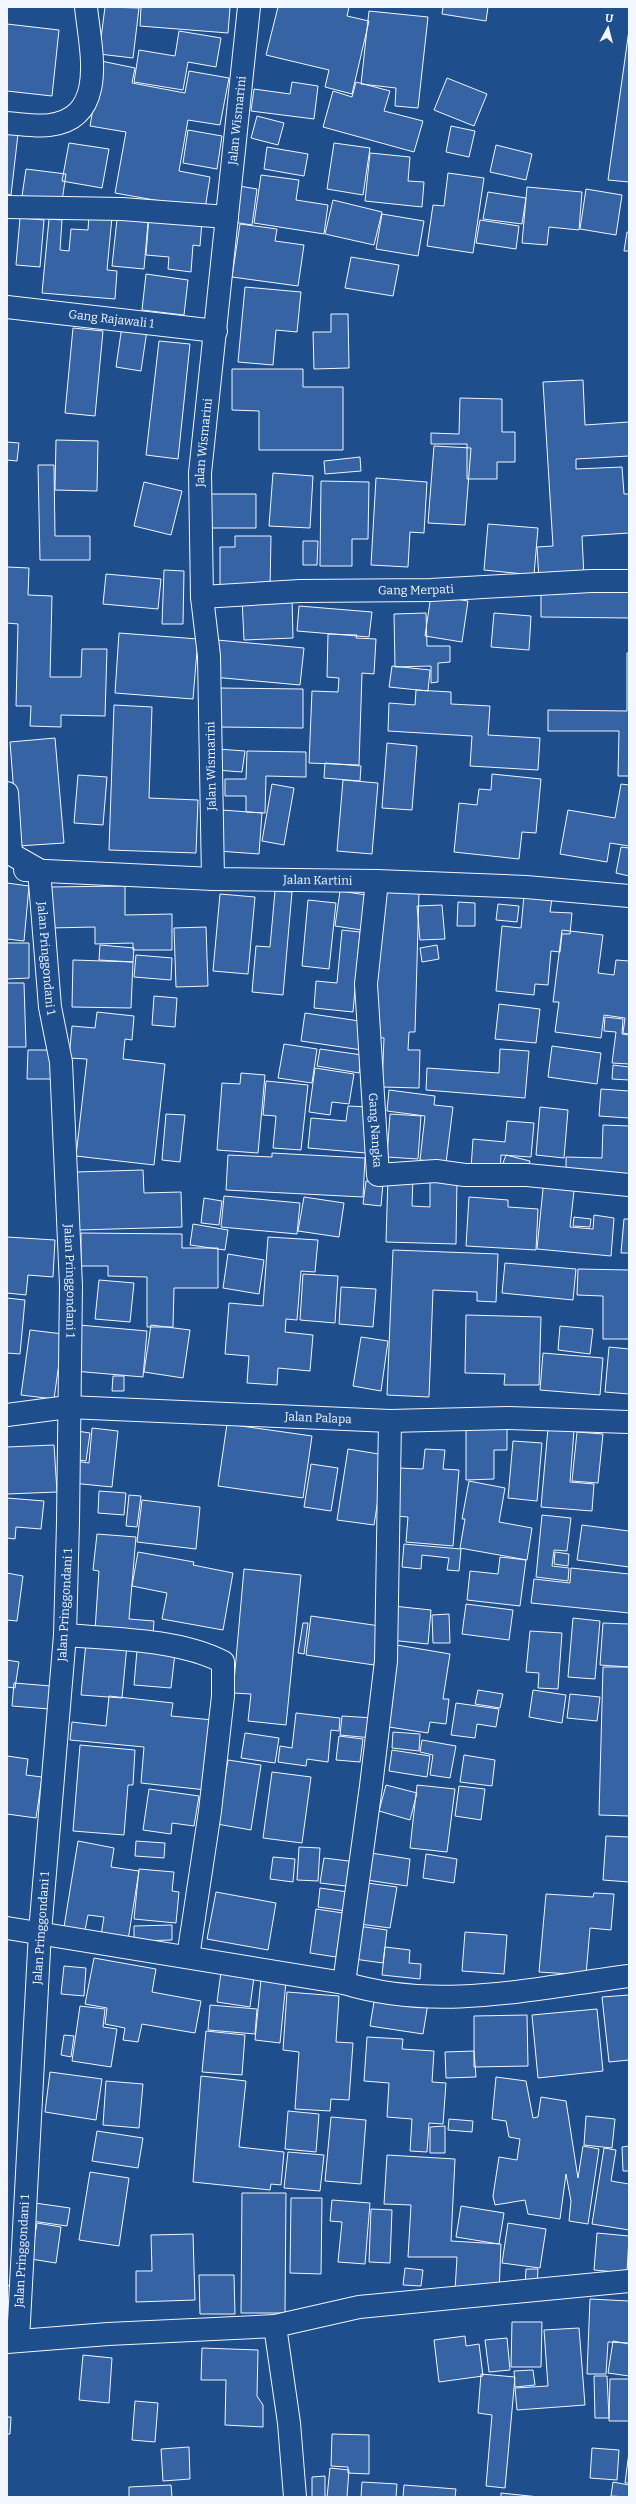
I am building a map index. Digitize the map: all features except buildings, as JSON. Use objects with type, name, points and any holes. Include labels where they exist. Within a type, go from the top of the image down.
[{"type":"street","points":[[7,123],[50,125],[71,120],[85,106],[92,80],[86,7]]},
{"type":"street","name":"Jalan Wismarini","points":[[213,879],[209,656],[202,596],[200,473],[249,7]]},
{"type":"street","points":[[7,207],[122,209],[227,217]]},
{"type":"street","name":"Gang Rajawali 1","points":[[7,307],[216,331]]},
{"type":"street","name":"Gang Merpati","points":[[202,596],[300,591],[431,590],[591,581],[629,581]]},
{"type":"street","points":[[7,793],[11,854],[39,870]]},
{"type":"street","name":"Jalan Kartini","points":[[7,869],[213,879],[526,887],[629,896]]},
{"type":"street","name":"Jalan Pringgondani 1","points":[[12,2341],[40,1932],[64,1635],[71,1286],[61,1062],[50,1006],[39,870]]},
{"type":"street","name":"Gang Nangka","points":[[377,882],[366,984],[378,1175],[436,1171],[466,1175],[528,1175],[629,1185]]},
{"type":"street","name":"Jalan Palapa","points":[[7,1415],[68,1407],[390,1421],[508,1418],[629,1422]]},
{"type":"street","points":[[344,1983],[371,1786],[386,1661],[390,1421]]},
{"type":"street","points":[[64,1635],[176,1647],[207,1654],[222,1662],[222,1703],[210,1811],[188,1957]]},
{"type":"street","points":[[7,1928],[40,1932],[344,1983],[371,1991],[471,1998],[629,1976]]},
{"type":"street","points":[[12,2341],[275,2326],[359,2307],[629,2281]]},
{"type":"street","points":[[275,2326],[289,2423],[295,2497]]}]
